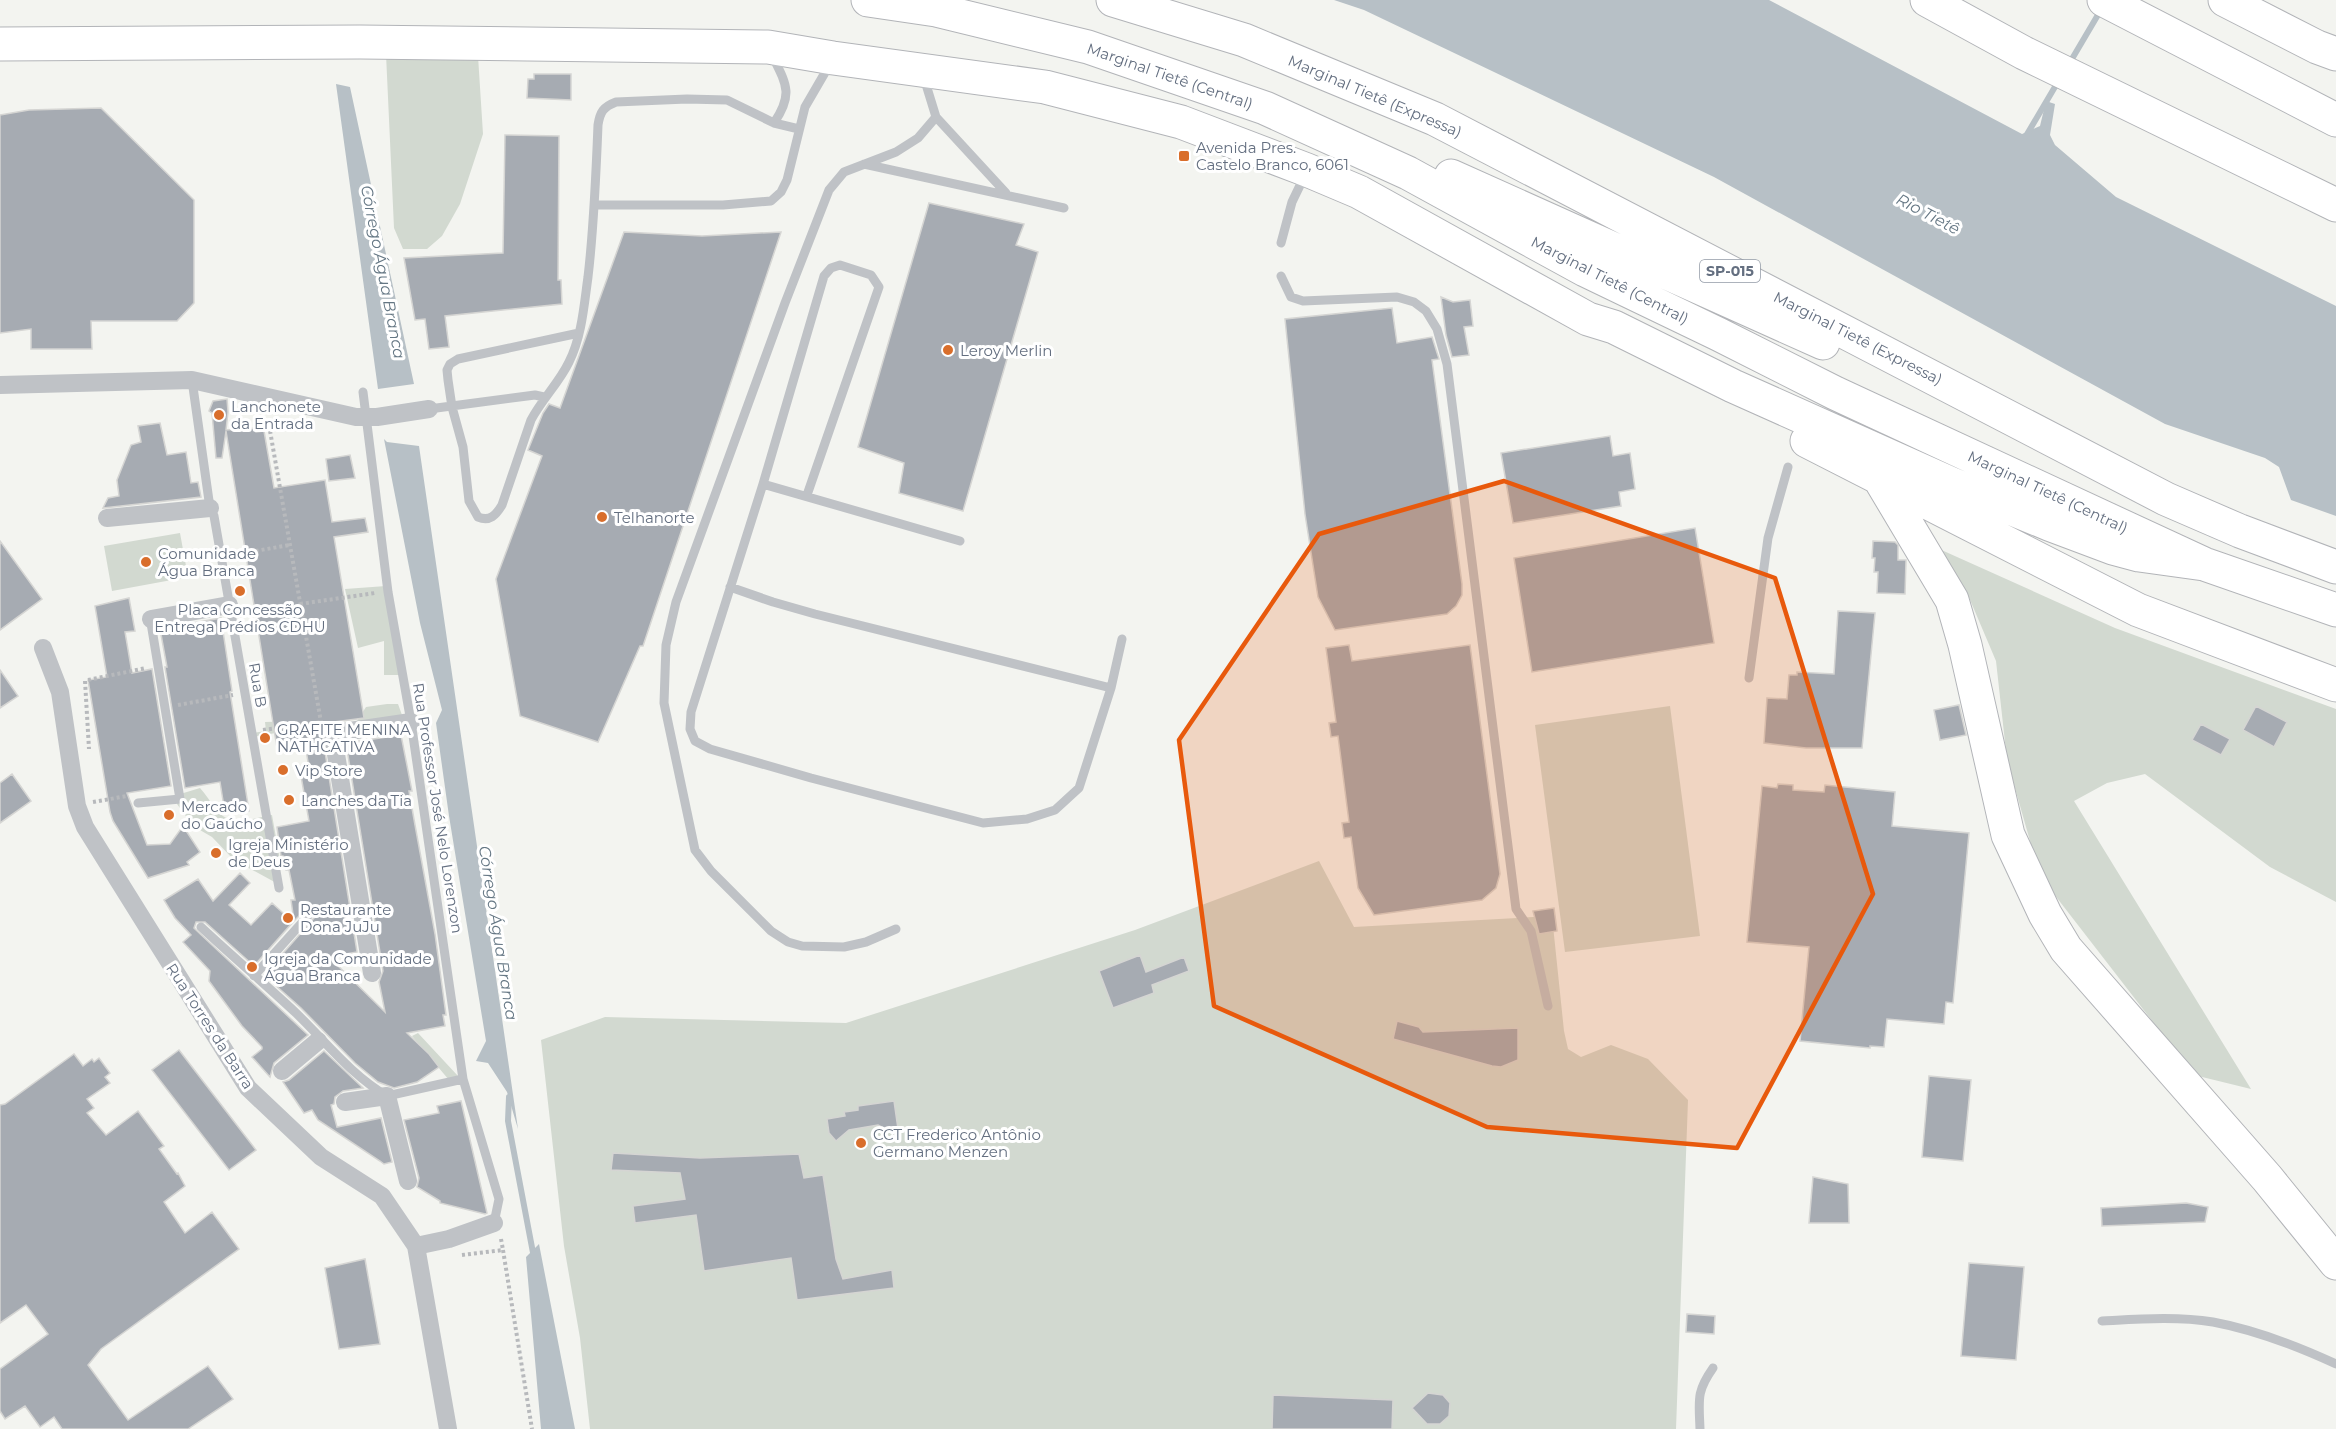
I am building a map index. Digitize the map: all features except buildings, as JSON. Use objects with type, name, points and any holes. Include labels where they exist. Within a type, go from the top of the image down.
[{"type":"highway","name":"Marginal Tietê (Central)","points":[[868,0],[936,10],[1088,47],[1265,108],[1408,173],[1585,270],[1835,393],[2204,564],[2336,610]]},
{"type":"highway","name":"Marginal Tietê (Expressa)","points":[[1113,0],[1244,40],[1435,119],[2166,499],[2240,531],[2336,567]]},
{"type":"highway","points":[[1927,0],[2024,53],[2336,205]]},
{"type":"highway","points":[[2104,0],[2336,120]]},
{"type":"highway","points":[[2225,0],[2336,54]]},
{"type":"highway","points":[[0,24],[61,25],[139,42]]},
{"type":"highway","points":[[0,44],[360,42],[768,47],[1045,87],[1181,122],[1359,192],[1588,319],[1609,337],[1627,347],[1881,481],[2138,610],[2336,685]]},
{"type":"highway","points":[[1408,173],[1455,176],[1876,368],[1935,378]]},
{"type":"highway","points":[[1588,319],[1614,327],[1732,386],[2049,525],[2122,550],[2204,564]]},
{"type":"highway","points":[[1881,481],[1952,600],[1965,645],[2008,835],[2045,914],[2066,949],[2267,1178],[2336,1263]]},
{"type":"street","points":[[0,385],[192,381],[338,414],[366,418],[429,410]]},
{"type":"street","points":[[107,519],[210,508]]},
{"type":"street","points":[[150,615],[229,605]]},
{"type":"street","name":"Rua Torres da Barra","points":[[43,648],[60,692],[77,806],[85,827],[97,847],[248,1088],[321,1157],[382,1196],[417,1246],[448,1429]]},
{"type":"street","points":[[372,973],[333,736],[336,733],[411,722]]},
{"type":"street","points":[[282,1071],[318,1041]]},
{"type":"street","points":[[345,1102],[387,1096],[408,1181]]},
{"type":"street","points":[[417,1246],[449,1239],[494,1223]]},
{"type":"lane","points":[[768,47],[787,93],[786,102],[774,123]]},
{"type":"lane","points":[[596,205],[723,205],[771,201],[781,192],[788,180],[805,107],[833,58]]},
{"type":"lane","points":[[922,70],[936,117],[1006,193]]},
{"type":"lane","points":[[579,333],[458,359],[450,364],[447,370],[452,407],[463,447],[469,501],[477,518],[484,520],[496,514],[502,506],[526,434],[544,397],[559,381],[570,361],[579,333],[596,205],[600,113],[606,106],[616,102],[675,99],[727,100],[774,123],[799,129]]},
{"type":"lane","points":[[896,929],[866,942],[844,946],[802,946],[788,942],[771,931],[711,871],[694,850],[664,703],[666,645],[676,603],[829,190],[844,172],[896,152],[918,138],[936,117]]},
{"type":"lane","points":[[863,164],[1064,207]]},
{"type":"lane","points":[[1281,243],[1292,202],[1307,170]]},
{"type":"lane","points":[[807,495],[879,287],[872,275],[840,265],[831,268],[824,276],[763,484],[691,712],[690,729],[695,741],[717,751],[944,814],[983,823],[1027,819],[1055,810],[1079,788],[1111,688],[1122,639]]},
{"type":"lane","points":[[1281,276],[1291,297],[1303,301],[1397,297],[1414,303],[1426,311],[1437,329],[1447,364],[1516,909],[1531,931],[1548,1006]]},
{"type":"lane","name":"Rua B","points":[[192,381],[210,508],[214,516],[279,888]]},
{"type":"lane","name":"Rua Professor José Nelo Lorenzon","points":[[363,392],[388,591],[411,722],[463,1079],[499,1199],[494,1223]]},
{"type":"lane","points":[[429,410],[535,395],[544,397]]},
{"type":"lane","points":[[1749,678],[1768,538],[1788,467]]},
{"type":"lane","points":[[763,484],[960,541]]},
{"type":"lane","points":[[730,587],[814,614],[1111,688]]},
{"type":"lane","points":[[138,803],[180,799],[150,615]]},
{"type":"lane","points":[[254,976],[308,916]]},
{"type":"lane","points":[[201,927],[298,1015],[371,1087],[387,1096],[463,1079]]},
{"type":"lane","points":[[2102,1321],[2163,1319],[2212,1322],[2295,1346],[2336,1364]]},
{"type":"lane","points":[[1700,1429],[1701,1385],[1713,1368]]},
{"type":"path","points":[[269,425],[321,722]]},
{"type":"path","points":[[221,557],[290,545]]},
{"type":"path","points":[[300,604],[388,591]]},
{"type":"path","points":[[89,758],[87,680],[147,667]]},
{"type":"path","points":[[166,707],[245,693]]},
{"type":"path","points":[[91,791],[91,802],[129,795]]},
{"type":"path","points":[[503,1250],[532,1429]]},
{"type":"highlighted area","points":[[1504,481],[1775,578],[1873,894],[1737,1148],[1487,1127],[1214,1006],[1179,740],[1319,534]]},
{"type":"shaded area","points":[[386,54],[478,56],[483,134],[460,204],[442,236],[427,249],[403,249],[394,228]]},
{"type":"shaded area","name":"Comunidade Água Branca","points":[[180,533],[188,577],[112,591],[104,546]]},
{"type":"shaded area","points":[[1937,548],[2115,628],[2336,709],[2336,902],[2270,867],[2145,774],[2107,783],[2074,801],[2251,1089],[2194,1075],[2040,876],[2007,760],[1996,661],[1968,595]]},
{"type":"shaded area","points":[[386,586],[399,675],[384,675],[384,641],[358,648],[345,589]]},
{"type":"shaded area","points":[[398,704],[402,715],[331,734],[316,726],[252,737],[252,733],[266,731],[265,722],[326,720],[336,725],[357,721],[366,707]]},
{"type":"shaded area","points":[[1670,706],[1700,936],[1565,952],[1535,725]]},
{"type":"shaded area","points":[[200,788],[215,808],[227,818],[249,820],[272,815],[279,854],[280,885],[234,860],[212,837],[193,826],[177,804],[177,795]]},
{"type":"shaded area","points":[[1319,861],[1354,927],[1552,916],[1564,1031],[1568,1049],[1581,1057],[1611,1045],[1648,1059],[1688,1100],[1676,1429],[590,1429],[580,1338],[564,1246],[541,1040],[605,1017],[846,1023],[1135,930]]},
{"type":"shaded area","points":[[418,1033],[458,1076],[449,1080],[412,1036]]},
{"type":"water","name":"Rio Tietê","points":[[1334,0],[1769,0],[2022,134],[2040,126],[2046,101],[2055,104],[2050,135],[2055,145],[2116,197],[2336,306],[2336,516],[2291,500],[2279,467],[2265,458],[2165,424],[1714,177],[1364,10]]},
{"type":"water","points":[[336,84],[350,87],[414,384],[378,389]]},
{"type":"water","points":[[384,439],[387,442],[419,446],[518,1129],[507,1092],[488,1063],[476,1061],[486,1041],[436,723],[442,710],[420,623]]},
{"type":"water","points":[[539,1244],[575,1429],[541,1429],[526,1257]]},
{"type":"waterway","points":[[2069,64],[2102,8]]},
{"type":"waterway","points":[[2026,136],[2059,80]]},
{"type":"waterway","name":"Córrego Água Branca","points":[[509,1097],[508,1121],[534,1258]]},
{"type":"place","name":"Avenida Pres. Castelo Branco, 6061","points":[[1184,156]]},
{"type":"place","name":"Leroy Merlin","points":[[948,350]]},
{"type":"place","name":"Lanchonete da Entrada","points":[[219,415]]},
{"type":"place","name":"Telhanorte","points":[[602,517]]},
{"type":"place","name":"Comunidade Água Branca","points":[[146,562]]},
{"type":"place","name":"Placa Concessão Entrega Prédios CDHU","points":[[240,591]]},
{"type":"place","name":"GRAFITE MENINA NATHCATIVA","points":[[265,738]]},
{"type":"place","name":"Vip Store","points":[[283,770]]},
{"type":"place","name":"Lanches da Tia","points":[[289,800]]},
{"type":"place","name":"Mercado do Gaúcho","points":[[169,815]]},
{"type":"place","name":"Igreja Ministério de Deus","points":[[216,853]]},
{"type":"place","name":"Restaurante Dona JuJu","points":[[288,918]]},
{"type":"place","name":"Igreja da Comunidade Água Branca","points":[[252,967]]},
{"type":"place","name":"CCT Frederico Antônio Germano Menzen","points":[[861,1143]]}]
